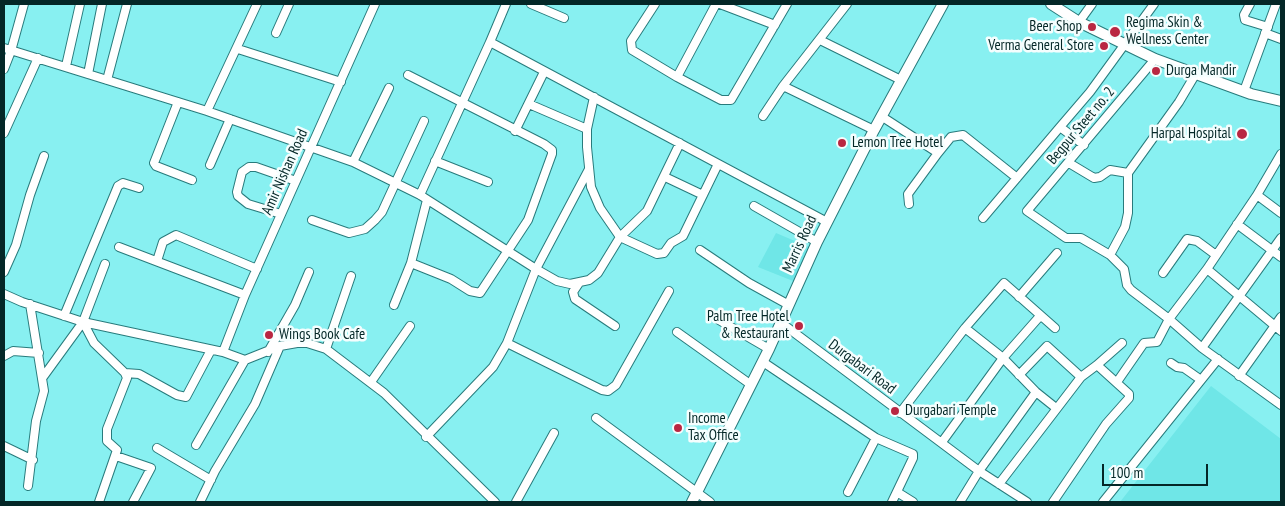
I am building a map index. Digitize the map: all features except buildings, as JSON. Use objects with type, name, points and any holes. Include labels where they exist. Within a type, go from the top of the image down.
[{"type":"street","points":[[4,69],[8,49],[24,4]]},
{"type":"street","points":[[66,66],[80,4]]},
{"type":"street","points":[[88,74],[102,4]]},
{"type":"street","points":[[107,80],[127,4]]},
{"type":"street","points":[[207,112],[238,49],[257,4]]},
{"type":"street","points":[[276,33],[289,4]]},
{"type":"street","name":"Amir Nishan Road","points":[[223,352],[245,296],[375,4]]},
{"type":"street","points":[[420,195],[506,4]]},
{"type":"street","points":[[531,4],[564,18]]},
{"type":"street","points":[[654,4],[631,41],[632,50],[721,100],[732,100],[787,4]]},
{"type":"street","points":[[677,77],[718,4],[775,26]]},
{"type":"street","points":[[763,116],[783,86],[848,4]]},
{"type":"street","name":"Marris Road","points":[[695,498],[750,384],[763,362],[827,222],[881,116],[943,4]]},
{"type":"street","points":[[1051,4],[1079,22],[1154,59],[1194,75],[1244,91],[1281,100]]},
{"type":"street","points":[[1079,22],[1092,4]]},
{"type":"street","points":[[983,218],[1060,127],[1154,4]]},
{"type":"street","points":[[1250,4],[1244,15],[1245,20],[1281,39]]},
{"type":"street","points":[[1244,91],[1276,4]]},
{"type":"street","points":[[820,40],[901,80]]},
{"type":"street","points":[[490,42],[827,222]]},
{"type":"street","points":[[8,49],[178,102],[354,162],[420,195],[536,269],[557,280],[570,284],[589,280],[598,273],[620,237],[647,211],[680,143]]},
{"type":"street","points":[[238,49],[341,82]]},
{"type":"street","points":[[4,133],[38,58]]},
{"type":"street","name":"Begpur Steet no. 2","points":[[1110,255],[1081,238],[1066,238],[1027,211],[1154,59]]},
{"type":"street","points":[[515,131],[544,72]]},
{"type":"street","points":[[408,75],[515,131],[544,144],[552,150],[528,220],[516,241],[507,251],[480,293],[470,291],[451,279],[411,263]]},
{"type":"street","points":[[1194,75],[1179,102],[1128,173],[1128,213],[1125,227],[1110,255],[1124,268],[1127,285],[1131,290],[1239,376],[1281,403]]},
{"type":"street","points":[[783,86],[874,130]]},
{"type":"street","points":[[354,162],[388,88]]},
{"type":"street","points":[[594,97],[587,129],[592,187],[600,208],[620,237],[657,254],[664,253],[671,243],[683,236],[718,164]]},
{"type":"street","points":[[178,102],[154,163],[156,166],[192,180]]},
{"type":"street","points":[[529,104],[587,129]]},
{"type":"street","points":[[881,116],[938,153]]},
{"type":"street","points":[[210,166],[230,120]]},
{"type":"street","points":[[312,220],[349,233],[365,229],[382,212],[424,121]]},
{"type":"street","points":[[1060,127],[1084,145]]},
{"type":"street","points":[[909,204],[908,194],[951,137],[957,134],[963,135],[1017,178]]},
{"type":"street","points":[[1116,382],[1144,343],[1156,342],[1169,319],[1207,269],[1257,195],[1281,154]]},
{"type":"street","points":[[4,272],[16,245],[30,195],[44,156]]},
{"type":"street","points":[[435,160],[488,182]]},
{"type":"street","points":[[1069,162],[1094,178],[1100,177],[1110,170],[1128,173]]},
{"type":"street","points":[[281,214],[248,204],[238,196],[237,192],[242,172],[249,167],[256,167],[296,181]]},
{"type":"street","points":[[426,437],[493,367],[507,343],[536,269],[589,169]]},
{"type":"street","points":[[665,177],[703,195]]},
{"type":"street","points":[[64,316],[119,184],[123,183],[139,188]]},
{"type":"street","points":[[1257,195],[1281,212]]},
{"type":"street","points":[[394,305],[411,263],[427,200]]},
{"type":"street","points":[[754,206],[817,242]]},
{"type":"street","points":[[1237,224],[1281,257]]},
{"type":"street","points":[[157,260],[163,242],[176,235],[257,270]]},
{"type":"street","points":[[1202,348],[1281,238]]},
{"type":"street","points":[[1163,273],[1187,239],[1198,241],[1216,255]]},
{"type":"street","points":[[119,247],[157,260],[245,296]]},
{"type":"street","points":[[700,250],[749,284],[788,305]]},
{"type":"street","points":[[1019,297],[1057,253]]},
{"type":"street","points":[[43,377],[82,322],[105,264]]},
{"type":"street","points":[[1207,269],[1278,328]]},
{"type":"street","points":[[268,352],[295,305],[309,272]]},
{"type":"street","points":[[326,349],[351,276]]},
{"type":"street","points":[[579,283],[573,292],[575,300],[615,326]]},
{"type":"street","points":[[900,412],[965,328],[1004,284],[1055,328]]},
{"type":"street","points":[[507,343],[602,390],[613,389],[668,291]]},
{"type":"street","points":[[4,294],[82,322],[223,352],[244,360],[280,346],[307,343],[326,349],[371,382],[494,502]]},
{"type":"street","points":[[28,486],[33,460],[36,421],[44,391],[30,304]]},
{"type":"street","points":[[942,442],[1003,358],[1040,316]]},
{"type":"street","points":[[1239,376],[1278,328],[1281,317]]},
{"type":"street","points":[[719,320],[769,349]]},
{"type":"street","points":[[82,322],[94,343],[125,373],[126,378],[106,437],[117,450],[99,502]]},
{"type":"street","name":"Durgabari Road","points":[[780,322],[979,471],[1027,502]]},
{"type":"street","points":[[371,382],[410,326]]},
{"type":"street","points":[[965,328],[1003,358],[1036,392],[1056,408]]},
{"type":"street","points":[[677,332],[750,384]]},
{"type":"street","points":[[999,484],[1081,377],[1122,343]]},
{"type":"street","points":[[200,502],[254,404],[280,346]]},
{"type":"street","points":[[1019,375],[1047,346],[1081,377]]},
{"type":"street","points":[[125,373],[139,374],[178,395],[186,397],[211,350]]},
{"type":"street","points":[[4,356],[13,351],[39,353]]},
{"type":"street","points":[[1103,502],[1218,359]]},
{"type":"street","points":[[196,445],[244,360]]},
{"type":"street","points":[[763,362],[876,438],[913,454],[892,502]]},
{"type":"street","points":[[1171,363],[1177,367],[1184,368],[1201,380]]},
{"type":"street","points":[[1054,502],[1106,424],[1129,398],[1128,391],[1097,365]]},
{"type":"street","points":[[960,502],[979,471],[1036,392]]},
{"type":"street","points":[[596,418],[695,498],[710,502]]},
{"type":"street","points":[[516,502],[554,433]]},
{"type":"street","points":[[848,492],[876,438]]},
{"type":"street","points":[[4,446],[33,460]]},
{"type":"street","points":[[157,448],[211,480]]},
{"type":"street","points":[[116,456],[151,468],[133,502]]},
{"type":"street","points":[[897,492],[913,502]]},
{"type":"shaded area","points":[[776,233],[814,249],[798,283],[758,267]]},
{"type":"shaded area","points":[[1211,386],[1281,439],[1281,502],[1120,502]]},
{"type":"place","name":"Beer Shop","points":[[1092,27]]},
{"type":"place","name":"Regima Skin & Wellness Center","points":[[1115,32]]},
{"type":"place","name":"Verma General Store","points":[[1104,46]]},
{"type":"place","name":"Durga Mandir","points":[[1156,71]]},
{"type":"place","name":"Harpal Hospital","points":[[1242,134]]},
{"type":"place","name":"Lemon Tree Hotel","points":[[842,143]]},
{"type":"place","name":"Palm Tree Hotel & Restaurant","points":[[799,326]]},
{"type":"place","name":"Wings Book Cafe","points":[[269,335]]},
{"type":"place","name":"Durgabari Temple","points":[[895,411]]},
{"type":"place","name":"Income Tax Office","points":[[678,428]]}]
